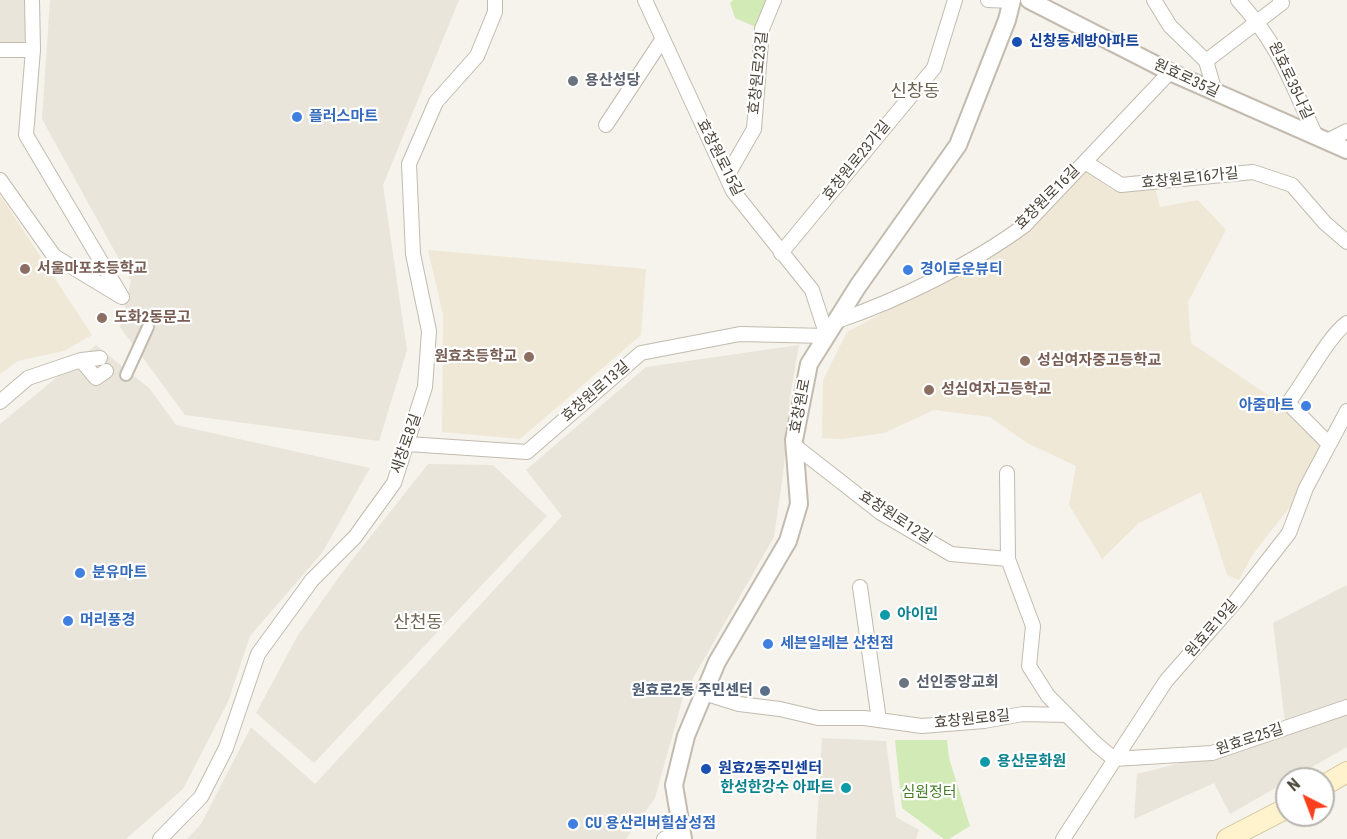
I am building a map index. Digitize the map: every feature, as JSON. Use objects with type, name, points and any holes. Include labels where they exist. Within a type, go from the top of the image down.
[{"type":"main road","points":[[1227,839],[1250,833],[1275,816]]},
{"type":"street","points":[[0,180],[54,256],[122,297],[26,135],[33,50],[32,0]]},
{"type":"street","name":"새창로8길","points":[[159,839],[201,797],[225,748],[258,654],[312,580],[355,537],[394,483],[425,387],[429,331],[413,254],[409,164],[436,102],[477,56],[495,12],[495,0]]},
{"type":"street","name":"효창원로15길","points":[[645,0],[733,190],[812,290],[827,336]]},
{"type":"street","name":"효창원로23길","points":[[727,176],[754,129],[762,29],[774,0]]},
{"type":"street","name":"효창원로23가길","points":[[782,253],[934,68],[955,0]]},
{"type":"street","points":[[988,0],[1011,0]]},
{"type":"street","name":"효창원로","points":[[676,837],[674,785],[686,736],[717,662],[788,541],[800,504],[795,446],[809,364],[858,286],[958,145],[1007,20],[1011,0]]},
{"type":"street","name":"원효로35길","points":[[1029,0],[1170,72],[1347,150]]},
{"type":"street","points":[[1154,0],[1170,26],[1206,61],[1215,92]]},
{"type":"street","name":"원효로35나길","points":[[1238,0],[1258,21],[1288,71],[1321,138]]},
{"type":"street","points":[[1206,61],[1282,3],[1280,0]]},
{"type":"street","points":[[606,126],[662,40]]},
{"type":"street","points":[[0,51],[33,50]]},
{"type":"street","name":"효창원로16길","points":[[837,321],[879,307],[1003,242],[1025,225],[1170,72]]},
{"type":"street","points":[[1321,138],[1347,131]]},
{"type":"street","name":"효창원로16가길","points":[[1085,162],[1121,185],[1253,172],[1292,185],[1325,223],[1347,242]]},
{"type":"street","points":[[1328,444],[1288,403],[1308,377],[1316,362],[1347,323]]},
{"type":"street","points":[[126,375],[148,327]]},
{"type":"street","name":"효창원로13길","points":[[408,444],[527,452],[641,353],[740,334],[827,336]]},
{"type":"street","points":[[0,402],[28,378],[81,360],[100,358]]},
{"type":"street","points":[[81,360],[96,378],[106,371]]},
{"type":"street","name":"원효로19길","points":[[1063,839],[1166,681],[1236,601],[1289,533],[1328,444],[1347,411]]},
{"type":"street","name":"효창원로12길","points":[[795,446],[881,513],[951,554],[1008,559]]},
{"type":"street","points":[[1007,472],[1008,559],[1033,626],[1029,666],[1048,696],[1114,759]]},
{"type":"street","points":[[860,587],[879,720]]},
{"type":"street","name":"효창원로8길","points":[[704,693],[740,704],[780,709],[818,718],[879,720],[922,726],[984,721],[1023,714],[1067,715]]},
{"type":"street","name":"원효로25길","points":[[1114,759],[1212,753],[1347,707]]},
{"type":"shaded area","points":[[0,0],[32,0],[33,50],[0,50]]},
{"type":"shaded area","points":[[50,0],[459,0],[383,185],[407,350],[379,441],[185,415],[120,327],[131,281],[42,119]]},
{"type":"shaded area","name":"성심여자중고등학교","points":[[1086,172],[1114,191],[1156,190],[1160,207],[1198,200],[1226,230],[1188,302],[1191,343],[1327,435],[1300,494],[1253,554],[1239,580],[1227,575],[1201,492],[1139,523],[1102,559],[1069,505],[1076,466],[1027,443],[990,417],[934,410],[884,433],[842,439],[822,438],[823,380],[847,332],[1008,246]]},
{"type":"shaded area","name":"서울마포초등학교","points":[[0,195],[92,335],[64,351],[18,361],[0,374]]},
{"type":"shaded area","name":"원효초등학교","points":[[428,250],[646,269],[641,335],[520,439],[442,432],[443,315]]},
{"type":"shaded area","points":[[96,345],[150,389],[176,425],[370,468],[322,553],[250,636],[228,702],[183,789],[126,839],[0,839],[0,424]]},
{"type":"shaded area","points":[[799,345],[790,397],[783,475],[774,537],[684,694],[655,798],[626,839],[187,839],[201,824],[251,727],[315,784],[562,516],[526,470],[646,367]]},
{"type":"shaded area","points":[[428,464],[493,465],[547,516],[314,763],[256,713],[298,635],[344,570]]},
{"type":"shaded area","points":[[1347,585],[1347,747],[1312,767],[1275,767],[1275,788],[1230,814],[1214,783],[1134,819],[1137,774],[1212,755],[1286,731],[1273,623]]},
{"type":"shaded area","points":[[822,738],[886,741],[896,817],[919,830],[916,839],[816,839]]},
{"type":"green space","points":[[733,0],[771,0],[758,28],[735,18],[730,3]]},
{"type":"green space","name":"심원정터","points":[[895,740],[947,740],[949,758],[970,826],[949,839],[944,839],[902,808]]},
{"type":"place","name":"신창동세방아파트","points":[[1017,42]]},
{"type":"place","name":"용산성당","points":[[573,81]]},
{"type":"place","name":"플러스마트","points":[[297,117]]},
{"type":"place","name":"서울마포초등학교","points":[[25,269]]},
{"type":"place","name":"경이로운뷰티","points":[[908,270]]},
{"type":"place","name":"도화2동문고","points":[[102,318]]},
{"type":"place","name":"원효초등학교","points":[[529,357]]},
{"type":"place","name":"성심여자중고등학교","points":[[1025,361]]},
{"type":"place","name":"성심여자고등학교","points":[[929,390]]},
{"type":"place","name":"아줌마트","points":[[1306,406]]},
{"type":"place","name":"분유마트","points":[[80,573]]},
{"type":"place","name":"아이민","points":[[885,615]]},
{"type":"place","name":"머리풍경","points":[[68,621]]},
{"type":"place","name":"세븐일레븐 산천점","points":[[768,644]]},
{"type":"place","name":"선인중앙교회","points":[[904,683]]},
{"type":"place","name":"원효로2동 주민센터","points":[[765,691]]},
{"type":"place","name":"용산문화원","points":[[985,762]]},
{"type":"place","name":"원효2동주민센터","points":[[706,769]]},
{"type":"place","name":"한성한강수 아파트","points":[[846,788]]},
{"type":"place","name":"CU 용산리버힐삼성점","points":[[573,824]]},
{"type":"district","name":"신창동","points":[[915,92]]},
{"type":"district","name":"산천동","points":[[418,623]]}]
